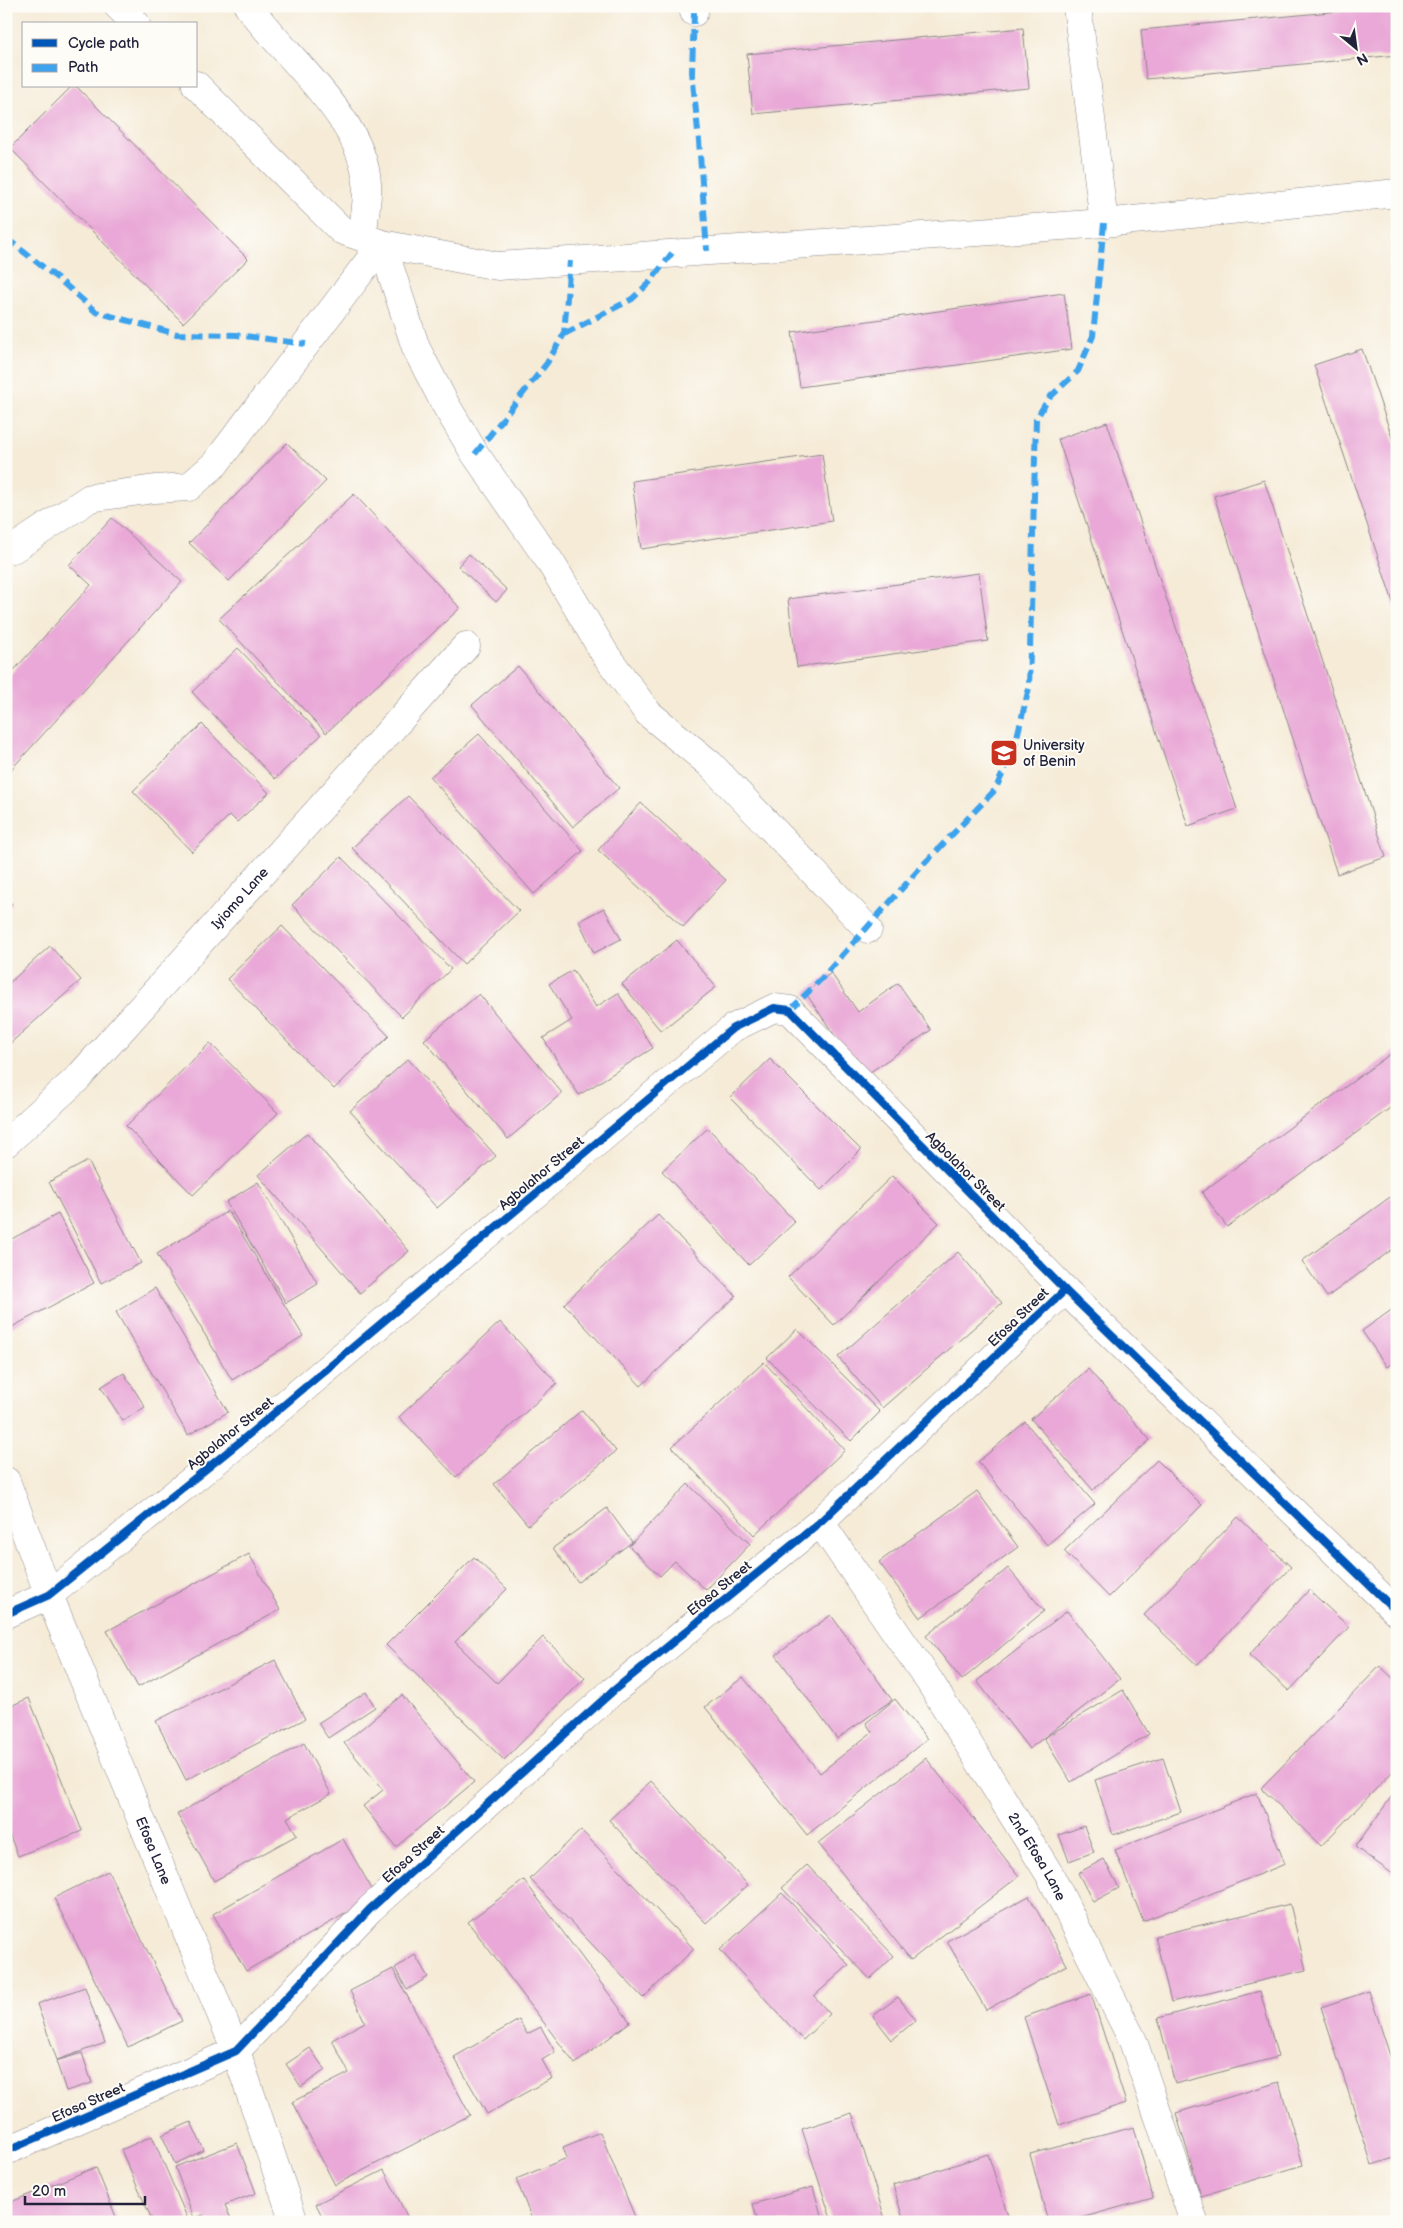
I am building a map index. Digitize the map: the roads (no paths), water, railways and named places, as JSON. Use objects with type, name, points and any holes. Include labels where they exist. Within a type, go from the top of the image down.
[{"type":"street","points":[[118,6],[134,22]]},
{"type":"street","points":[[248,6],[333,105],[360,150],[367,183],[372,240],[416,348],[444,402],[475,454],[551,563],[604,654],[648,713],[710,764],[868,929]]},
{"type":"street","points":[[1077,6],[1104,223]]},
{"type":"street","points":[[198,87],[340,230],[372,240],[498,266],[1104,223],[1397,193]]},
{"type":"street","points":[[13,549],[90,498],[155,489],[189,487],[215,464],[372,240]]},
{"type":"street","name":"Iyiomo Lane","points":[[6,1143],[78,1078],[466,646]]},
{"type":"street","name":"Agbolahor Street","points":[[6,1614],[48,1595],[241,1441],[733,1028],[774,1008],[790,1010],[1065,1290]]},
{"type":"street","name":"Efosa Street","points":[[6,2151],[236,2051],[370,1909],[613,1691],[820,1522],[1065,1290],[1397,1612]]},
{"type":"street","name":"Efosa Lane","points":[[6,1481],[48,1595],[236,2051],[294,2222]]},
{"type":"street","name":"2nd Efosa Lane","points":[[820,1522],[930,1682],[1050,1875],[1133,2041],[1194,2222]]},
{"type":"place","name":"University of Benin","points":[[1004,753]]}]
